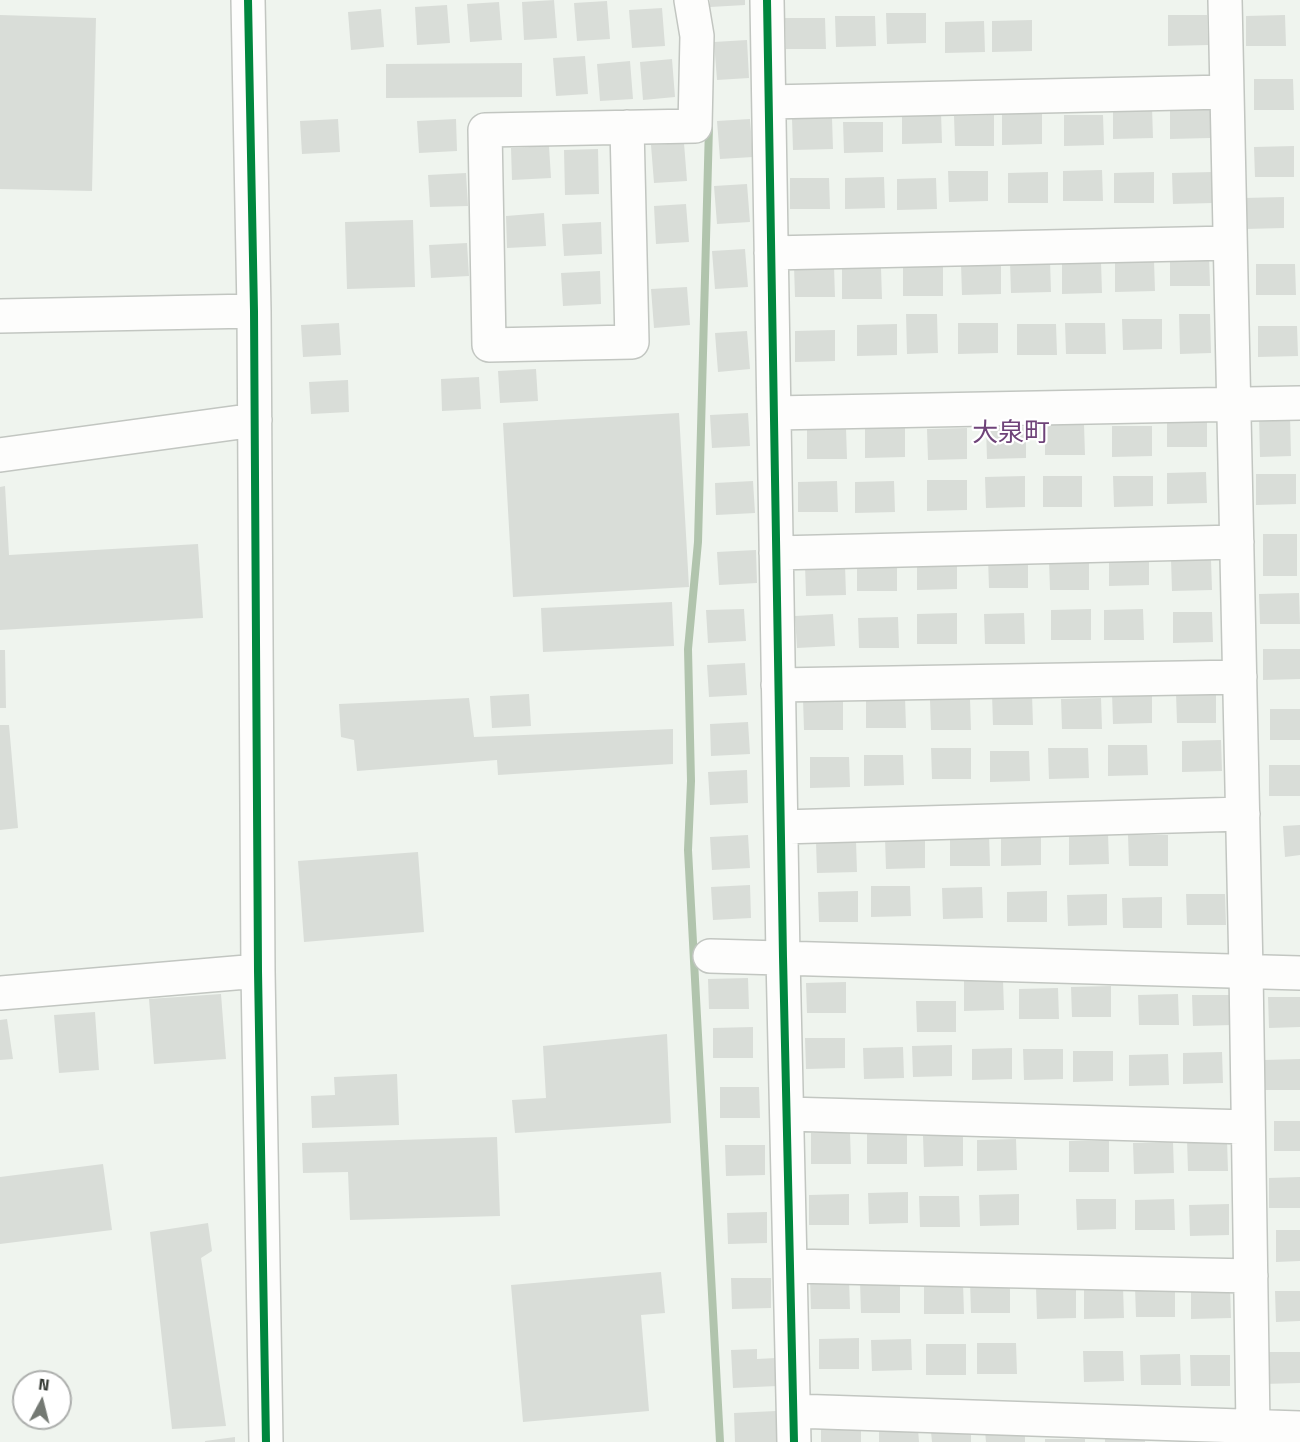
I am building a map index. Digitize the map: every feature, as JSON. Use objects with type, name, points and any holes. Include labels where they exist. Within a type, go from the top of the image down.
[{"type":"street","points":[[248,0],[254,311],[258,971],[266,1442]]},
{"type":"street","points":[[627,127],[632,342],[489,345],[485,130],[627,127],[695,126],[697,36],[691,0]]},
{"type":"street","points":[[767,0],[780,827],[794,1426],[1253,1426],[1300,1428]]},
{"type":"street","points":[[1225,0],[1243,814],[1253,1426]]},
{"type":"street","points":[[769,102],[1227,92]]},
{"type":"street","points":[[771,253],[1230,243]]},
{"type":"street","points":[[0,316],[254,311]]},
{"type":"street","points":[[774,413],[1300,403]]},
{"type":"street","points":[[0,455],[255,420]]},
{"type":"street","points":[[776,553],[1237,542]]},
{"type":"street","points":[[778,685],[1240,677]]},
{"type":"street","points":[[780,827],[1243,814]]},
{"type":"street","points":[[710,956],[1300,973]]},
{"type":"street","points":[[0,993],[258,971]]},
{"type":"street","points":[[787,1114],[1248,1127]]},
{"type":"street","points":[[790,1266],[1251,1276]]},
{"type":"building","points":[[554,0],[557,38],[524,40],[522,2]]},
{"type":"building","points":[[710,0],[745,0],[745,5],[710,7]]},
{"type":"building","points":[[607,1],[610,39],[577,41],[574,3]]},
{"type":"building","points":[[499,2],[502,40],[470,42],[467,4]]},
{"type":"building","points":[[447,5],[450,43],[417,45],[415,7]]},
{"type":"building","points":[[662,8],[665,46],[632,48],[629,10]]},
{"type":"building","points":[[381,9],[384,47],[351,50],[348,12]]},
{"type":"building","points":[[886,13],[926,13],[926,43],[887,44]]},
{"type":"building","points":[[0,15],[96,18],[92,191],[0,189]]},
{"type":"building","points":[[1168,15],[1207,15],[1208,45],[1168,46]]},
{"type":"building","points":[[1285,15],[1286,46],[1246,46],[1246,16]]},
{"type":"building","points":[[835,16],[875,16],[876,46],[836,47]]},
{"type":"building","points":[[785,18],[825,18],[826,49],[786,49]]},
{"type":"building","points":[[1032,20],[1032,51],[992,52],[992,21]]},
{"type":"building","points":[[984,21],[985,52],[945,53],[945,22]]},
{"type":"building","points":[[747,40],[749,78],[717,80],[714,42]]},
{"type":"building","points":[[585,56],[588,94],[556,96],[553,58]]},
{"type":"building","points":[[672,59],[675,97],[643,100],[640,62]]},
{"type":"building","points":[[630,61],[633,99],[600,101],[597,64]]},
{"type":"building","points":[[522,63],[522,97],[386,98],[386,64]]},
{"type":"building","points":[[1254,79],[1293,79],[1294,110],[1254,110]]},
{"type":"building","points":[[1152,107],[1153,138],[1113,139],[1113,108]]},
{"type":"building","points":[[1170,108],[1210,108],[1210,138],[1170,139]]},
{"type":"building","points":[[941,112],[942,143],[902,144],[902,113]]},
{"type":"building","points":[[1002,114],[1042,114],[1042,144],[1002,145]]},
{"type":"building","points":[[994,115],[994,146],[955,146],[954,116]]},
{"type":"building","points":[[1064,115],[1103,115],[1104,145],[1064,146]]},
{"type":"building","points":[[832,118],[833,149],[793,150],[792,119]]},
{"type":"building","points":[[338,119],[340,152],[302,154],[300,121]]},
{"type":"building","points":[[456,119],[457,151],[419,153],[417,121]]},
{"type":"building","points":[[750,119],[753,157],[720,159],[717,121]]},
{"type":"building","points":[[843,122],[883,122],[883,152],[844,153]]},
{"type":"building","points":[[684,143],[687,181],[654,183],[651,145]]},
{"type":"building","points":[[549,146],[551,178],[512,180],[511,148]]},
{"type":"building","points":[[1294,146],[1294,177],[1255,177],[1254,147]]},
{"type":"building","points":[[598,149],[599,194],[565,195],[564,150]]},
{"type":"building","points":[[1102,170],[1103,201],[1063,201],[1063,171]]},
{"type":"building","points":[[948,171],[988,171],[988,201],[949,202]]},
{"type":"building","points":[[1048,172],[1048,203],[1008,203],[1008,173]]},
{"type":"building","points":[[1154,172],[1154,203],[1114,203],[1114,173]]},
{"type":"building","points":[[1212,172],[1213,203],[1173,204],[1172,173]]},
{"type":"building","points":[[466,173],[468,206],[430,207],[428,175]]},
{"type":"building","points":[[884,177],[885,208],[845,209],[845,178]]},
{"type":"building","points":[[790,178],[829,178],[830,209],[790,209]]},
{"type":"building","points":[[936,178],[937,209],[897,210],[897,179]]},
{"type":"building","points":[[747,184],[750,222],[717,224],[714,186]]},
{"type":"building","points":[[1284,197],[1284,228],[1245,229],[1244,198]]},
{"type":"building","points":[[686,204],[689,242],[656,244],[654,206]]},
{"type":"building","points":[[544,213],[546,246],[507,248],[506,216]]},
{"type":"building","points":[[413,220],[415,287],[347,289],[345,222]]},
{"type":"building","points":[[601,222],[602,254],[564,256],[562,224]]},
{"type":"building","points":[[467,243],[469,276],[431,278],[429,245]]},
{"type":"building","points":[[745,249],[748,287],[715,289],[712,251]]},
{"type":"building","points":[[1209,255],[1210,286],[1170,286],[1170,256]]},
{"type":"building","points":[[1050,261],[1051,292],[1011,293],[1010,262]]},
{"type":"building","points":[[1115,261],[1154,261],[1155,291],[1115,292]]},
{"type":"building","points":[[1101,262],[1102,293],[1062,294],[1062,263]]},
{"type":"building","points":[[1001,263],[1001,294],[962,295],[961,264]]},
{"type":"building","points":[[1256,264],[1295,264],[1296,295],[1256,295]]},
{"type":"building","points":[[943,265],[943,296],[903,296],[903,266]]},
{"type":"building","points":[[794,266],[834,266],[835,297],[795,297]]},
{"type":"building","points":[[842,268],[881,268],[882,299],[842,299]]},
{"type":"building","points":[[600,271],[601,304],[563,306],[561,273]]},
{"type":"building","points":[[687,287],[690,325],[654,328],[651,289]]},
{"type":"building","points":[[906,314],[937,314],[938,353],[907,354]]},
{"type":"building","points":[[1179,314],[1210,314],[1211,353],[1180,354]]},
{"type":"building","points":[[1122,319],[1162,319],[1162,349],[1123,350]]},
{"type":"building","points":[[339,323],[341,355],[303,357],[301,325]]},
{"type":"building","points":[[958,323],[998,323],[998,353],[958,354]]},
{"type":"building","points":[[1065,323],[1105,323],[1106,354],[1066,354]]},
{"type":"building","points":[[897,324],[897,355],[857,356],[857,325]]},
{"type":"building","points":[[1017,324],[1056,324],[1057,355],[1017,355]]},
{"type":"building","points":[[1258,326],[1297,326],[1298,356],[1258,357]]},
{"type":"building","points":[[835,330],[835,361],[795,362],[795,331]]},
{"type":"building","points":[[747,331],[750,369],[718,372],[715,333]]},
{"type":"building","points":[[536,369],[538,401],[500,403],[498,371]]},
{"type":"building","points":[[479,377],[481,409],[442,411],[441,379]]},
{"type":"building","points":[[348,380],[349,412],[311,414],[309,382]]},
{"type":"building","points":[[679,413],[689,587],[513,597],[503,423]]},
{"type":"building","points":[[748,413],[750,446],[712,448],[710,415]]},
{"type":"building","points":[[1207,416],[1207,447],[1167,447],[1167,417]]},
{"type":"building","points":[[1290,416],[1291,456],[1260,457],[1259,417]]},
{"type":"building","points":[[1045,424],[1084,424],[1085,455],[1045,455]]},
{"type":"building","points":[[1112,426],[1152,426],[1152,456],[1112,457]]},
{"type":"building","points":[[865,427],[905,427],[905,457],[865,458]]},
{"type":"building","points":[[1026,427],[1026,458],[987,459],[986,428]]},
{"type":"building","points":[[807,428],[846,428],[847,459],[807,459]]},
{"type":"building","points":[[967,428],[967,459],[928,460],[927,429]]},
{"type":"building","points":[[1206,472],[1207,503],[1167,504],[1167,473]]},
{"type":"building","points":[[1256,474],[1296,474],[1296,504],[1256,505]]},
{"type":"building","points":[[1025,476],[1025,507],[986,508],[985,477]]},
{"type":"building","points":[[1043,476],[1082,476],[1082,507],[1043,507]]},
{"type":"building","points":[[1113,476],[1153,476],[1153,506],[1114,507]]},
{"type":"building","points":[[927,480],[967,480],[967,510],[927,511]]},
{"type":"building","points":[[753,481],[755,513],[716,515],[715,483]]},
{"type":"building","points":[[837,481],[838,512],[798,512],[798,482]]},
{"type":"building","points":[[894,481],[895,512],[855,513],[855,482]]},
{"type":"building","points":[[5,486],[9,555],[198,544],[203,618],[0,630],[0,487]]},
{"type":"building","points":[[1263,534],[1297,534],[1297,576],[1263,576]]},
{"type":"building","points":[[756,550],[757,583],[719,585],[717,552]]},
{"type":"building","points":[[1109,555],[1149,555],[1149,585],[1109,586]]},
{"type":"building","points":[[1028,557],[1028,588],[989,588],[988,558]]},
{"type":"building","points":[[917,559],[957,559],[957,589],[917,590]]},
{"type":"building","points":[[1089,559],[1089,590],[1050,590],[1049,560]]},
{"type":"building","points":[[857,560],[897,560],[897,591],[857,591]]},
{"type":"building","points":[[1171,560],[1211,560],[1212,590],[1172,591]]},
{"type":"building","points":[[805,565],[845,565],[846,595],[806,596]]},
{"type":"building","points":[[1299,593],[1300,624],[1260,624],[1259,594]]},
{"type":"building","points":[[672,602],[674,646],[543,652],[541,608]]},
{"type":"building","points":[[744,609],[746,641],[708,643],[706,610]]},
{"type":"building","points":[[1091,609],[1091,640],[1051,640],[1051,610]]},
{"type":"building","points":[[1143,609],[1144,640],[1104,640],[1104,610]]},
{"type":"building","points":[[1173,612],[1212,612],[1213,642],[1173,643]]},
{"type":"building","points":[[957,613],[957,644],[917,644],[917,614]]},
{"type":"building","points":[[1024,613],[1025,644],[985,644],[984,614]]},
{"type":"building","points":[[833,614],[835,646],[797,648],[795,616]]},
{"type":"building","points":[[898,617],[899,648],[859,648],[858,618]]},
{"type":"building","points":[[1263,649],[1300,649],[1300,679],[1263,680]]},
{"type":"building","points":[[0,650],[5,650],[6,708],[0,708]]},
{"type":"building","points":[[745,663],[747,695],[709,697],[707,665]]},
{"type":"building","points":[[1216,692],[1216,723],[1177,723],[1176,693]]},
{"type":"building","points":[[1112,693],[1152,693],[1152,723],[1113,724]]},
{"type":"building","points":[[529,694],[531,726],[492,728],[490,696]]},
{"type":"building","points":[[992,694],[1032,694],[1033,725],[993,725]]},
{"type":"building","points":[[905,697],[906,728],[866,728],[866,698]]},
{"type":"building","points":[[469,698],[474,737],[673,729],[673,764],[498,775],[497,760],[357,771],[354,740],[341,737],[339,704]]},
{"type":"building","points":[[1101,698],[1102,729],[1062,729],[1061,699]]},
{"type":"building","points":[[803,699],[843,699],[843,730],[804,730]]},
{"type":"building","points":[[970,699],[971,730],[931,730],[930,700]]},
{"type":"building","points":[[1270,709],[1300,709],[1300,740],[1270,740]]},
{"type":"building","points":[[748,722],[750,754],[711,756],[710,724]]},
{"type":"building","points":[[0,725],[9,725],[18,828],[0,830]]},
{"type":"building","points":[[1221,740],[1222,771],[1182,772],[1182,741]]},
{"type":"building","points":[[1108,745],[1147,745],[1148,775],[1108,776]]},
{"type":"building","points":[[931,748],[971,748],[971,779],[932,779]]},
{"type":"building","points":[[1048,748],[1088,748],[1089,778],[1049,779]]},
{"type":"building","points":[[990,751],[1029,751],[1030,781],[990,782]]},
{"type":"building","points":[[864,755],[903,755],[904,785],[864,786]]},
{"type":"building","points":[[810,757],[849,757],[850,787],[810,788]]},
{"type":"building","points":[[1269,765],[1300,765],[1300,796],[1269,796]]},
{"type":"building","points":[[747,770],[748,803],[710,805],[708,772]]},
{"type":"building","points":[[1300,825],[1300,855],[1285,857],[1283,826]]},
{"type":"building","points":[[1108,833],[1109,864],[1069,865],[1069,834]]},
{"type":"building","points":[[1041,834],[1041,865],[1001,866],[1001,835]]},
{"type":"building","points":[[748,835],[750,868],[712,870],[710,837]]},
{"type":"building","points":[[950,835],[989,835],[990,866],[950,866]]},
{"type":"building","points":[[1128,835],[1168,835],[1168,866],[1129,866]]},
{"type":"building","points":[[925,837],[925,868],[886,869],[885,838]]},
{"type":"building","points":[[856,841],[857,872],[817,873],[816,842]]},
{"type":"building","points":[[418,852],[424,932],[304,942],[298,861]]},
{"type":"building","points":[[750,885],[751,918],[713,920],[711,887]]},
{"type":"building","points":[[871,886],[910,886],[911,916],[871,917]]},
{"type":"building","points":[[982,887],[983,918],[943,919],[942,888]]},
{"type":"building","points":[[858,891],[858,922],[819,922],[818,892]]},
{"type":"building","points":[[1047,891],[1047,922],[1007,922],[1007,892]]},
{"type":"building","points":[[1107,894],[1107,925],[1068,926],[1067,895]]},
{"type":"building","points":[[1186,894],[1225,894],[1226,925],[1187,925]]},
{"type":"building","points":[[1162,897],[1162,928],[1123,928],[1122,898]]},
{"type":"building","points":[[748,978],[749,1009],[709,1009],[708,979]]},
{"type":"building","points":[[964,980],[1003,980],[1004,1010],[964,1011]]},
{"type":"building","points":[[846,982],[846,1013],[807,1013],[806,983]]},
{"type":"building","points":[[1111,986],[1111,1017],[1072,1017],[1071,987]]},
{"type":"building","points":[[1058,988],[1059,1019],[1019,1019],[1019,989]]},
{"type":"building","points":[[221,994],[226,1059],[154,1064],[149,999]]},
{"type":"building","points":[[1178,994],[1179,1025],[1139,1025],[1138,995]]},
{"type":"building","points":[[1192,995],[1232,995],[1232,1025],[1193,1026]]},
{"type":"building","points":[[1268,997],[1300,997],[1300,1027],[1269,1028]]},
{"type":"building","points":[[916,1001],[956,1001],[956,1032],[917,1032]]},
{"type":"building","points":[[95,1012],[99,1070],[59,1073],[54,1015]]},
{"type":"building","points":[[7,1019],[13,1059],[0,1060],[0,1020]]},
{"type":"building","points":[[753,1027],[753,1058],[713,1058],[713,1028]]},
{"type":"building","points":[[667,1034],[671,1123],[515,1133],[512,1100],[546,1098],[543,1046]]},
{"type":"building","points":[[805,1038],[845,1038],[845,1068],[806,1069]]},
{"type":"building","points":[[952,1045],[952,1076],[913,1077],[912,1046]]},
{"type":"building","points":[[903,1047],[904,1078],[864,1079],[863,1048]]},
{"type":"building","points":[[1012,1048],[1012,1079],[972,1080],[972,1049]]},
{"type":"building","points":[[1023,1049],[1063,1049],[1063,1079],[1024,1080]]},
{"type":"building","points":[[1073,1051],[1113,1051],[1113,1081],[1073,1082]]},
{"type":"building","points":[[1222,1052],[1223,1083],[1183,1084],[1183,1053]]},
{"type":"building","points":[[1168,1054],[1169,1085],[1129,1086],[1129,1055]]},
{"type":"building","points":[[1300,1059],[1300,1090],[1265,1090],[1264,1060]]},
{"type":"building","points":[[397,1074],[399,1125],[312,1128],[311,1096],[335,1095],[334,1077]]},
{"type":"building","points":[[720,1087],[759,1087],[760,1118],[720,1118]]},
{"type":"building","points":[[1274,1121],[1300,1121],[1300,1151],[1274,1151]]},
{"type":"building","points":[[811,1133],[850,1133],[851,1164],[811,1164]]},
{"type":"building","points":[[907,1133],[907,1164],[867,1164],[867,1134]]},
{"type":"building","points":[[923,1136],[963,1136],[963,1166],[924,1167]]},
{"type":"building","points":[[497,1137],[500,1216],[350,1220],[348,1172],[303,1173],[302,1143]]},
{"type":"building","points":[[1016,1139],[1017,1170],[977,1171],[977,1140]]},
{"type":"building","points":[[1187,1140],[1227,1140],[1228,1171],[1188,1171]]},
{"type":"building","points":[[1069,1141],[1109,1141],[1109,1172],[1069,1172]]},
{"type":"building","points":[[1173,1142],[1174,1173],[1134,1174],[1133,1143]]},
{"type":"building","points":[[725,1145],[765,1145],[765,1175],[726,1176]]},
{"type":"building","points":[[103,1164],[112,1230],[0,1244],[0,1177]]},
{"type":"building","points":[[1300,1177],[1300,1208],[1269,1208],[1269,1178]]},
{"type":"building","points":[[908,1192],[908,1223],[869,1224],[868,1193]]},
{"type":"building","points":[[849,1194],[849,1225],[809,1225],[809,1195]]},
{"type":"building","points":[[1019,1194],[1019,1225],[980,1226],[979,1195]]},
{"type":"building","points":[[919,1196],[959,1196],[960,1227],[920,1227]]},
{"type":"building","points":[[1076,1199],[1116,1199],[1116,1229],[1077,1230]]},
{"type":"building","points":[[1174,1199],[1175,1230],[1135,1230],[1135,1200]]},
{"type":"building","points":[[1229,1204],[1229,1235],[1190,1236],[1189,1205]]},
{"type":"building","points":[[767,1212],[767,1243],[728,1244],[727,1213]]},
{"type":"building","points":[[208,1223],[212,1251],[201,1258],[226,1426],[172,1429],[150,1232]]},
{"type":"building","points":[[1276,1230],[1300,1230],[1300,1261],[1276,1262]]},
{"type":"building","points":[[661,1272],[665,1313],[641,1315],[649,1411],[523,1422],[511,1285]]},
{"type":"building","points":[[731,1278],[771,1278],[771,1308],[732,1309]]},
{"type":"building","points":[[849,1278],[850,1309],[811,1309],[810,1279]]},
{"type":"building","points":[[860,1282],[900,1282],[900,1313],[861,1313]]},
{"type":"building","points":[[970,1282],[1010,1282],[1010,1313],[971,1313]]},
{"type":"building","points":[[963,1283],[964,1314],[924,1314],[924,1284]]},
{"type":"building","points":[[1175,1286],[1175,1317],[1136,1317],[1135,1287]]},
{"type":"building","points":[[1084,1287],[1123,1287],[1124,1318],[1084,1319]]},
{"type":"building","points":[[1036,1288],[1076,1288],[1076,1318],[1037,1319]]},
{"type":"building","points":[[1191,1288],[1230,1288],[1231,1318],[1191,1319]]},
{"type":"building","points":[[1275,1291],[1300,1291],[1300,1321],[1276,1322]]},
{"type":"building","points":[[859,1338],[859,1369],[819,1369],[819,1339]]},
{"type":"building","points":[[911,1339],[912,1370],[872,1371],[871,1340]]},
{"type":"building","points":[[977,1343],[1016,1343],[1017,1374],[977,1374]]},
{"type":"building","points":[[926,1344],[966,1344],[966,1375],[926,1375]]},
{"type":"building","points":[[757,1349],[757,1359],[776,1358],[777,1386],[733,1388],[731,1350]]},
{"type":"building","points":[[1083,1351],[1123,1351],[1124,1381],[1084,1382]]},
{"type":"building","points":[[1263,1352],[1300,1352],[1300,1383],[1264,1384]]},
{"type":"building","points":[[1180,1354],[1181,1385],[1141,1385],[1140,1355]]},
{"type":"building","points":[[1190,1355],[1230,1355],[1230,1386],[1191,1386]]},
{"type":"building","points":[[776,1411],[778,1442],[735,1442],[734,1413]]},
{"type":"building","points":[[821,1427],[861,1427],[861,1442],[821,1442]]},
{"type":"building","points":[[918,1429],[919,1442],[879,1442],[879,1430]]},
{"type":"building","points":[[985,1431],[1025,1431],[1025,1442],[986,1442]]},
{"type":"building","points":[[931,1432],[971,1432],[971,1442],[932,1442]]},
{"type":"building","points":[[235,1437],[235,1442],[205,1442],[205,1441]]},
{"type":"building","points":[[1105,1438],[1145,1438],[1145,1442],[1105,1442]]},
{"type":"building","points":[[1045,1439],[1085,1439],[1085,1442],[1045,1442]]},
{"type":"waterway","points":[[709,126],[698,542],[688,649],[691,781],[688,850],[720,1442]]},
{"type":"cycle path","points":[[248,0],[254,311],[258,971],[266,1442]]},
{"type":"cycle path","points":[[767,0],[783,957],[794,1442]]},
{"type":"district","name":"大泉町","points":[[1011,435]]}]
